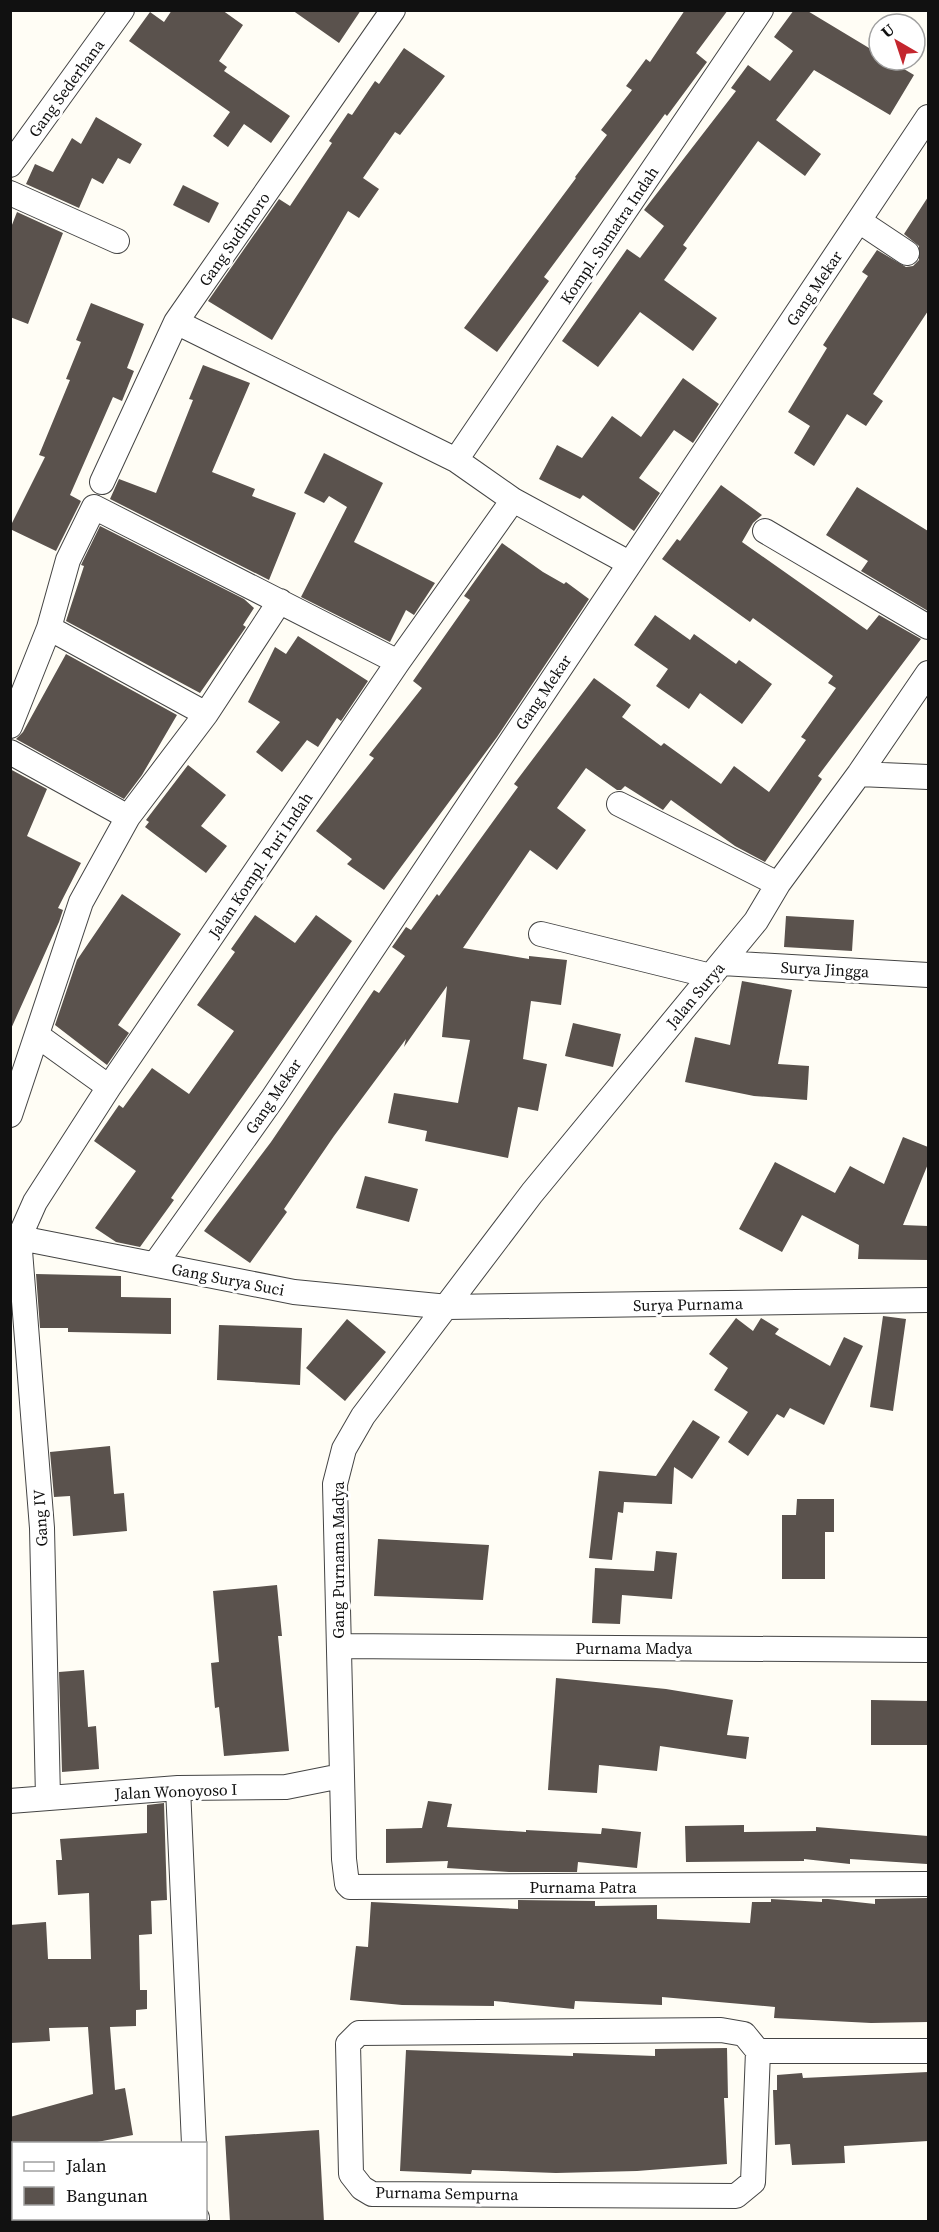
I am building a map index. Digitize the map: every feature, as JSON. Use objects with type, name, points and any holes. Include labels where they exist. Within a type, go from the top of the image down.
[{"type":"street","name":"Gang Sederhana","points":[[10,165],[122,10]]},
{"type":"street","name":"Gang Sudimoro","points":[[102,482],[176,322],[393,10]]},
{"type":"street","name":"Kompl. Sumatra Indah","points":[[456,460],[762,10]]},
{"type":"street","name":"Gang Mekar","points":[[155,1264],[273,1098],[928,117]]},
{"type":"street","points":[[10,193],[117,241]]},
{"type":"street","points":[[859,221],[907,253]]},
{"type":"street","points":[[176,322],[456,460],[513,500],[629,563]]},
{"type":"street","name":"Jalan Kompl. Puri Indah","points":[[15,1237],[109,1087],[398,662],[513,500]]},
{"type":"street","points":[[10,726],[49,628],[68,561],[94,507],[398,662]]},
{"type":"street","points":[[765,531],[928,627]]},
{"type":"street","points":[[10,1115],[38,1036],[74,917],[128,818],[206,714],[280,601]]},
{"type":"street","points":[[49,628],[206,714]]},
{"type":"street","name":"Jalan Surya","points":[[448,1307],[532,1193],[756,921],[778,884],[859,774],[928,673]]},
{"type":"street","points":[[10,752],[128,818]]},
{"type":"street","points":[[859,774],[928,777]]},
{"type":"street","points":[[619,804],[778,884]]},
{"type":"street","name":"Surya Jingga","points":[[541,934],[716,970],[928,975]]},
{"type":"street","points":[[38,1036],[109,1087]]},
{"type":"street","name":"Gang Surya Suci","points":[[15,1237],[294,1292],[448,1307]]},
{"type":"street","name":"Gang IV","points":[[15,1237],[42,1528],[48,1798]]},
{"type":"street","name":"Surya Purnama","points":[[448,1307],[928,1300]]},
{"type":"street","name":"Gang Purnama Madya","points":[[341,1776],[335,1484],[344,1449],[363,1416],[448,1307]]},
{"type":"street","name":"Purnama Madya","points":[[339,1646],[928,1650]]},
{"type":"street","name":"Jalan Wonoyoso I","points":[[10,1801],[178,1788],[286,1787],[341,1776]]},
{"type":"street","name":"Purnama Patra","points":[[341,1776],[344,1859],[347,1884],[354,1889],[928,1884]]},
{"type":"street","points":[[178,1788],[194,2142]]},
{"type":"street","name":"Purnama Sempurna","points":[[721,2030],[744,2034],[758,2051],[753,2182],[736,2196],[372,2194],[362,2188],[351,2174],[348,2044],[358,2033],[721,2030]]},
{"type":"street","points":[[758,2051],[928,2051]]},
{"type":"building","points":[[172,10],[222,10],[243,25],[219,61],[227,67],[224,71],[290,116],[271,143],[244,124],[228,147],[213,136],[230,112],[129,41],[150,12],[164,22]]},
{"type":"building","points":[[292,10],[361,10],[339,43]]},
{"type":"building","points":[[685,10],[728,10],[696,53],[707,62],[667,116],[665,114],[544,277],[549,281],[497,352],[464,328],[607,135],[601,130],[632,90],[626,86],[646,59],[650,62]]},
{"type":"building","points":[[794,10],[806,10],[867,47],[867,72],[909,72],[914,75],[890,115],[814,70],[776,120],[821,154],[805,176],[758,141],[683,245],[687,248],[664,280],[717,318],[693,351],[640,312],[598,367],[562,341],[627,249],[640,258],[664,226],[644,210],[736,91],[731,88],[748,65],[770,81],[793,51],[774,37]]},
{"type":"building","points":[[404,48],[445,76],[400,135],[395,132],[363,178],[379,189],[359,218],[348,211],[272,340],[208,301],[279,199],[290,206],[332,143],[329,141],[348,113],[352,115],[375,81],[379,84]]},
{"type":"building","points":[[96,117],[142,144],[130,164],[118,158],[103,184],[92,178],[79,208],[26,184],[35,164],[53,172],[72,138],[81,144]]},
{"type":"building","points":[[183,185],[219,203],[209,223],[173,205]]},
{"type":"building","points":[[928,197],[928,311],[873,394],[883,401],[866,426],[847,414],[814,466],[794,453],[810,426],[788,412],[827,348],[823,345],[868,276],[862,272],[877,250],[906,267],[913,266],[919,260],[919,246],[904,234]]},
{"type":"building","points":[[17,212],[63,233],[28,324],[10,317],[10,230]]},
{"type":"building","points":[[91,303],[144,324],[127,368],[134,371],[122,401],[113,397],[70,495],[81,501],[56,551],[10,527],[45,457],[39,455],[70,380],[66,379],[81,342],[76,340]]},
{"type":"building","points":[[203,365],[250,383],[212,472],[255,489],[252,496],[296,513],[269,580],[110,499],[119,479],[156,493],[193,400],[189,399]]},
{"type":"building","points":[[683,378],[719,404],[693,443],[674,430],[639,478],[660,493],[634,531],[583,495],[580,499],[539,479],[557,445],[582,458],[612,416],[641,437]]},
{"type":"building","points":[[324,453],[383,483],[354,542],[435,583],[414,615],[406,610],[390,642],[301,597],[347,507],[329,496],[324,503],[304,493]]},
{"type":"building","points":[[721,485],[762,515],[753,523],[742,542],[867,630],[879,615],[921,639],[818,776],[822,779],[765,862],[735,846],[671,800],[663,810],[625,786],[617,790],[586,768],[557,808],[586,830],[557,870],[530,850],[463,948],[529,959],[529,956],[567,960],[561,1005],[531,1001],[523,1059],[547,1064],[538,1111],[518,1107],[508,1158],[425,1141],[427,1131],[388,1123],[394,1093],[458,1103],[470,1040],[442,1037],[447,986],[404,1047],[406,1039],[334,1136],[284,1209],[287,1212],[250,1263],[204,1231],[271,1142],[374,990],[379,993],[405,956],[392,947],[406,927],[411,930],[437,894],[439,896],[518,787],[514,784],[594,678],[631,705],[622,717],[661,746],[664,743],[721,784],[734,766],[769,792],[806,740],[801,737],[836,688],[828,683],[833,676],[753,618],[750,622],[662,559],[677,539],[680,541]]},
{"type":"building","points":[[857,487],[928,531],[928,611],[861,571],[868,561],[826,535]]},
{"type":"building","points":[[100,526],[244,599],[254,608],[243,625],[246,627],[200,693],[66,621],[84,566],[81,565]]},
{"type":"building","points":[[502,543],[543,572],[564,584],[566,582],[589,599],[497,737],[384,890],[347,864],[352,859],[316,831],[374,758],[369,755],[422,688],[413,681],[470,600],[464,596]]},
{"type":"building","points":[[655,615],[690,640],[694,634],[736,664],[739,660],[772,684],[742,724],[700,693],[689,709],[656,686],[668,669],[634,645]]},
{"type":"building","points":[[298,636],[368,681],[341,721],[337,718],[318,747],[307,740],[282,772],[256,752],[280,722],[248,702],[275,647],[286,654]]},
{"type":"building","points":[[66,654],[177,715],[142,775],[124,799],[16,739],[23,732]]},
{"type":"building","points":[[188,765],[226,795],[201,826],[227,846],[206,873],[145,827],[149,822],[146,820]]},
{"type":"building","points":[[10,769],[47,789],[27,836],[81,863],[58,908],[63,910],[59,922],[10,1031]]},
{"type":"building","points":[[122,894],[181,934],[118,1025],[129,1033],[107,1065],[55,1025],[77,960]]},
{"type":"building","points":[[255,915],[295,943],[316,915],[352,941],[171,1198],[174,1200],[140,1247],[116,1242],[95,1228],[136,1171],[94,1141],[119,1105],[123,1108],[152,1068],[189,1094],[234,1031],[197,1005],[235,952],[231,949]]},
{"type":"building","points":[[786,916],[854,920],[852,951],[784,947]]},
{"type":"building","points":[[742,981],[792,990],[778,1064],[809,1066],[807,1100],[754,1096],[685,1082],[695,1037],[730,1045]]},
{"type":"building","points":[[573,1023],[621,1034],[613,1067],[565,1056]]},
{"type":"building","points":[[903,1137],[928,1147],[928,1164],[903,1225],[928,1226],[928,1260],[858,1259],[859,1245],[802,1215],[782,1252],[739,1229],[775,1162],[835,1193],[850,1166],[884,1184]]},
{"type":"building","points":[[365,1176],[418,1189],[409,1222],[356,1208]]},
{"type":"building","points":[[36,1274],[121,1276],[121,1297],[171,1298],[171,1334],[68,1332],[68,1328],[40,1328]]},
{"type":"building","points":[[883,1316],[906,1319],[893,1411],[870,1407]]},
{"type":"building","points":[[736,1318],[753,1331],[761,1318],[779,1329],[775,1334],[830,1366],[844,1337],[863,1346],[824,1425],[790,1408],[784,1418],[777,1414],[748,1456],[728,1442],[748,1412],[714,1390],[728,1368],[709,1354]]},
{"type":"building","points":[[347,1319],[386,1352],[345,1401],[306,1368]]},
{"type":"building","points":[[219,1325],[302,1328],[300,1385],[217,1380]]},
{"type":"building","points":[[693,1420],[720,1437],[692,1479],[674,1467],[672,1504],[624,1502],[623,1513],[618,1512],[612,1560],[589,1558],[599,1471],[656,1476]]},
{"type":"building","points":[[110,1446],[114,1494],[124,1493],[127,1531],[73,1536],[70,1496],[54,1497],[50,1452]]},
{"type":"building","points":[[797,1499],[834,1499],[834,1532],[825,1532],[825,1579],[782,1579],[782,1515],[796,1515]]},
{"type":"building","points":[[378,1539],[489,1545],[483,1600],[374,1596]]},
{"type":"building","points":[[656,1551],[677,1553],[672,1599],[622,1595],[620,1624],[592,1623],[595,1568],[654,1571]]},
{"type":"building","points":[[277,1585],[282,1636],[278,1636],[289,1751],[224,1756],[219,1707],[215,1708],[211,1663],[219,1662],[213,1591]]},
{"type":"building","points":[[84,1670],[88,1727],[96,1726],[99,1769],[62,1772],[59,1672]]},
{"type":"building","points":[[556,1678],[666,1689],[733,1700],[727,1735],[749,1737],[746,1759],[660,1746],[657,1771],[599,1765],[597,1793],[548,1790]]},
{"type":"building","points":[[871,1700],[928,1701],[928,1745],[871,1745]]},
{"type":"building","points":[[428,1801],[452,1804],[447,1827],[601,1834],[602,1828],[641,1832],[637,1868],[578,1862],[577,1872],[509,1872],[447,1868],[448,1861],[386,1863],[386,1829],[422,1828]]},
{"type":"building","points":[[164,1803],[167,1900],[151,1901],[152,1934],[139,1935],[140,1990],[147,1990],[147,2009],[136,2010],[136,2026],[110,2027],[115,2090],[125,2088],[133,2135],[97,2142],[12,2142],[10,2144],[10,2117],[93,2094],[88,2027],[49,2028],[50,2041],[10,2043],[10,1925],[46,1922],[48,1959],[91,1959],[89,1893],[58,1895],[56,1860],[62,1860],[60,1839],[147,1833],[147,1805]]},
{"type":"building","points":[[744,1825],[744,1832],[816,1831],[816,1827],[928,1836],[927,1864],[850,1859],[850,1864],[804,1859],[804,1861],[686,1862],[685,1826]]},
{"type":"building","points":[[928,1898],[928,2022],[871,2023],[774,2018],[775,2007],[662,1997],[662,2005],[575,2001],[574,2009],[494,2001],[494,2006],[402,2005],[350,2000],[356,1946],[368,1947],[371,1902],[518,1909],[518,1900],[595,1901],[595,1906],[657,1905],[657,1919],[750,1923],[752,1902],[771,1902],[771,1899],[822,1902],[822,1899],[828,1899],[875,1904],[875,1899]]},
{"type":"building","points":[[727,2048],[728,2098],[724,2098],[727,2164],[637,2171],[556,2173],[472,2170],[471,2174],[400,2171],[406,2050],[573,2056],[573,2053],[655,2056],[655,2049]]},
{"type":"building","points":[[928,2072],[928,2141],[844,2146],[845,2163],[792,2165],[790,2144],[775,2145],[773,2090],[777,2090],[777,2075],[802,2073],[803,2078]]},
{"type":"building","points":[[319,2130],[324,2222],[230,2222],[225,2136]]}]
